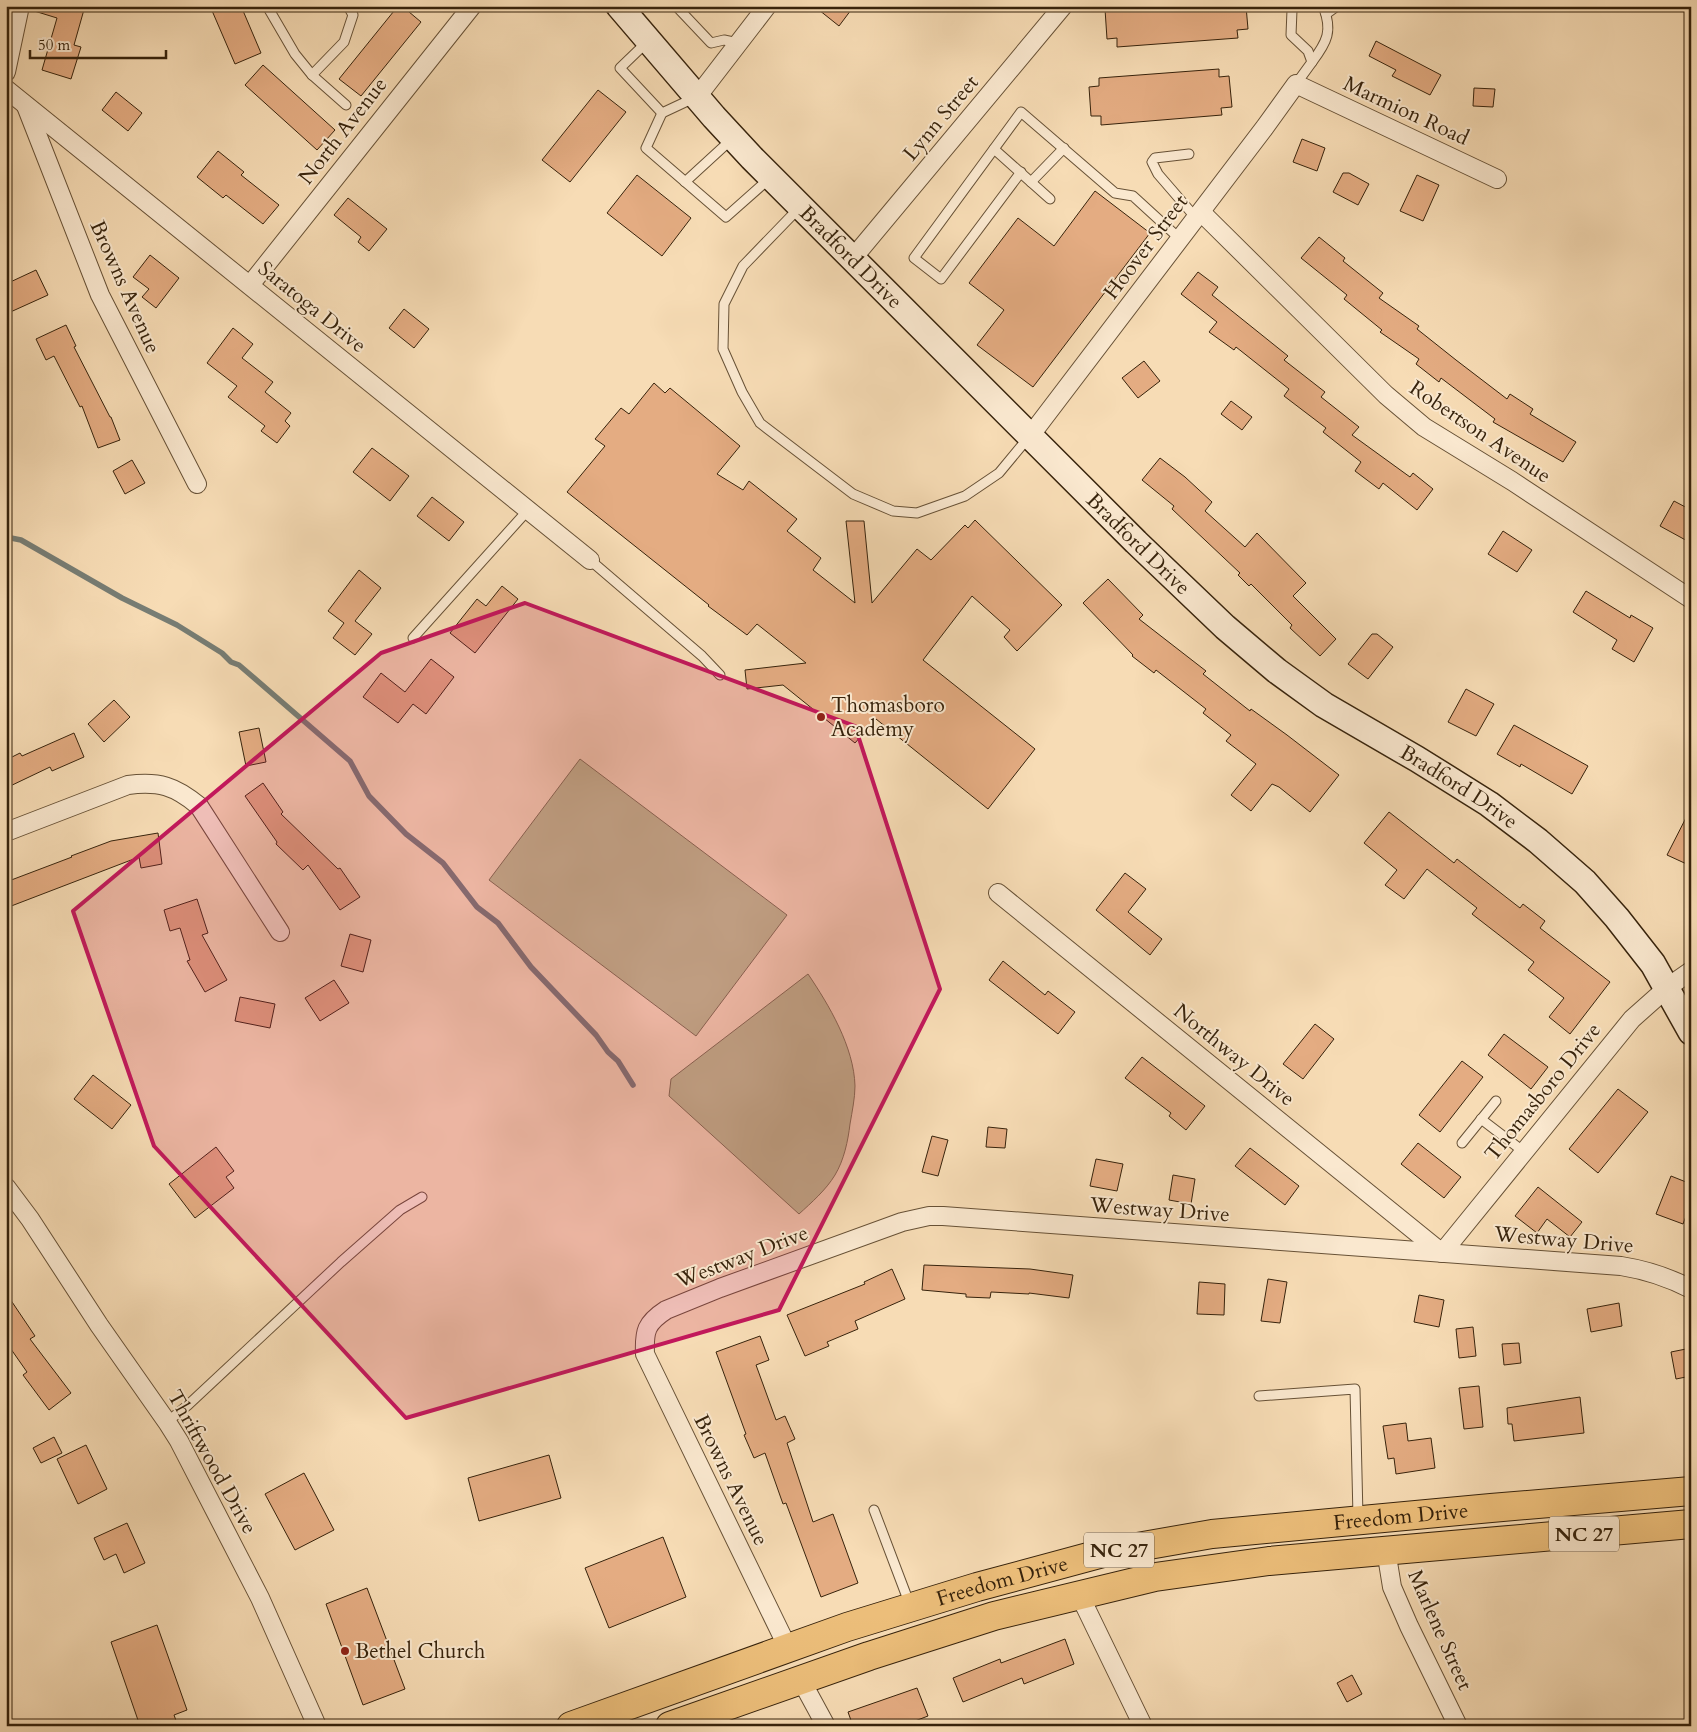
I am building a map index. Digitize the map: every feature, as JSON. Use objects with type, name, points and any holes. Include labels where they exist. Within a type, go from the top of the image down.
[{"type":"main road","name":"Freedom Drive","points":[[571,1726],[848,1627],[977,1587],[1103,1553],[1212,1534],[1691,1491]]},
{"type":"main road","name":"Freedom Drive","points":[[670,1726],[869,1656],[994,1616],[1155,1578],[1269,1561],[1691,1524]]},
{"type":"main road","points":[[600,1726],[632,1714],[638,1709],[643,1700]]},
{"type":"street","points":[[6,72],[20,6]]},
{"type":"street","name":"North Avenue","points":[[250,285],[472,6]]},
{"type":"street","name":"Bradford Drive","points":[[619,6],[733,137],[800,206],[1170,575],[1225,627],[1277,671],[1324,705],[1418,759],[1488,804],[1562,861],[1585,882],[1617,918],[1653,964],[1691,1032]]},
{"type":"street","points":[[697,97],[767,6]]},
{"type":"street","name":"Lynn Street","points":[[853,258],[1063,6]]},
{"type":"street","name":"Marmion Road","points":[[1296,84],[1497,178]]},
{"type":"street","name":"Hoover Street","points":[[1030,436],[1296,84]]},
{"type":"street","name":"Saratoga Drive","points":[[6,89],[590,560]]},
{"type":"street","name":"Browns Avenue","points":[[24,103],[100,295],[197,484]]},
{"type":"street","name":"Robertson Avenue","points":[[1198,215],[1386,395],[1424,426],[1512,481],[1691,599]]},
{"type":"street","points":[[6,832],[128,785],[147,783],[167,786],[184,794],[199,806],[280,932]]},
{"type":"street","name":"Northway Drive","points":[[998,892],[1442,1253]]},
{"type":"street","name":"Thomasboro Drive","points":[[1442,1253],[1632,1018],[1691,970]]},
{"type":"street","name":"Thriftwood Drive","points":[[6,1187],[30,1219],[99,1325],[179,1441],[260,1598],[317,1726]]},
{"type":"street","name":"Westway Drive","points":[[646,1330],[658,1315],[666,1310],[720,1288],[902,1222],[929,1216],[1621,1266],[1667,1277],[1691,1289]]},
{"type":"street","name":"Browns Avenue","points":[[646,1330],[644,1338],[645,1354],[788,1648]]},
{"type":"street","name":"Marlene Street","points":[[1386,1550],[1392,1587],[1458,1726]]},
{"type":"street","points":[[1080,1596],[1143,1726]]},
{"type":"street","points":[[801,1680],[826,1726]]},
{"type":"lane","points":[[267,6],[295,54],[312,75],[346,105]]},
{"type":"lane","points":[[312,75],[344,42],[353,15],[348,6]]},
{"type":"lane","points":[[676,6],[711,43],[724,40],[738,43]]},
{"type":"lane","points":[[1289,6],[1292,10],[1291,35],[1308,51],[1312,62]]},
{"type":"lane","points":[[1296,84],[1324,47],[1330,24],[1324,10],[1337,6]]},
{"type":"lane","points":[[649,40],[620,68],[662,113]]},
{"type":"lane","points":[[697,97],[662,113],[646,148],[726,217],[771,176]]},
{"type":"lane","points":[[1021,172],[941,279],[914,258],[1021,112],[1115,193],[1133,196],[1180,239]]},
{"type":"lane","points":[[685,182],[733,137]]},
{"type":"lane","points":[[1031,182],[1064,148]]},
{"type":"lane","points":[[994,149],[1050,199]]},
{"type":"lane","points":[[1189,154],[1155,158],[1152,162],[1158,174],[1198,215]]},
{"type":"lane","points":[[800,206],[743,266],[724,304],[723,349],[742,392],[760,423],[853,494],[893,511],[917,514],[965,496],[995,476],[1030,436]]},
{"type":"lane","points":[[413,638],[528,510]]},
{"type":"lane","points":[[590,560],[702,656],[720,675]]},
{"type":"lane","points":[[1462,1143],[1496,1101]]},
{"type":"lane","points":[[1481,1119],[1524,1152]]},
{"type":"lane","points":[[167,1422],[188,1405],[341,1262],[400,1210],[422,1197]]},
{"type":"lane","points":[[1259,1396],[1355,1389],[1358,1520]]},
{"type":"lane","points":[[874,1510],[911,1607]]},
{"type":"highlighted area","points":[[525,603],[855,726],[940,989],[779,1310],[406,1418],[154,1146],[73,911],[381,653]]},
{"type":"green space","points":[[580,759],[787,915],[696,1036],[489,880]]},
{"type":"green space","points":[[808,974],[839,1027],[854,1071],[855,1091],[847,1144],[838,1169],[823,1191],[799,1214],[669,1096],[671,1079]]},
{"type":"building","points":[[32,6],[85,6],[74,45],[81,47],[71,79],[42,70],[57,18],[31,10]]},
{"type":"building","points":[[210,6],[241,6],[261,53],[235,64]]},
{"type":"building","points":[[398,6],[402,6],[421,22],[361,96],[339,79]]},
{"type":"building","points":[[814,6],[854,6],[839,26]]},
{"type":"building","points":[[1115,6],[1246,6],[1248,29],[1237,30],[1238,38],[1117,47],[1117,38],[1107,39],[1105,9],[1115,8]]},
{"type":"building","points":[[1376,41],[1441,75],[1430,95],[1392,76],[1396,70],[1369,56]]},
{"type":"building","points":[[263,65],[335,130],[317,150],[245,85]]},
{"type":"building","points":[[1219,69],[1219,77],[1229,76],[1232,107],[1221,108],[1222,115],[1101,125],[1101,116],[1091,116],[1089,87],[1099,86],[1099,78]]},
{"type":"building","points":[[1474,88],[1495,89],[1493,107],[1473,106]]},
{"type":"building","points":[[598,90],[626,112],[570,182],[542,160]]},
{"type":"building","points":[[116,92],[142,113],[128,131],[102,110]]},
{"type":"building","points":[[1302,139],[1325,148],[1317,171],[1293,162]]},
{"type":"building","points":[[218,151],[244,172],[241,175],[279,205],[263,224],[226,195],[223,198],[197,177]]},
{"type":"building","points":[[1343,173],[1349,173],[1369,184],[1358,205],[1333,192]]},
{"type":"building","points":[[637,175],[691,218],[662,256],[607,213]]},
{"type":"building","points":[[1417,175],[1439,185],[1423,221],[1400,211]]},
{"type":"building","points":[[1095,191],[1150,233],[1033,387],[977,345],[1004,310],[969,283],[1018,218],[1054,246]]},
{"type":"building","points":[[348,198],[387,229],[369,251],[358,242],[361,237],[334,215]]},
{"type":"building","points":[[1319,237],[1345,258],[1343,261],[1383,293],[1379,298],[1419,326],[1417,329],[1507,399],[1510,394],[1533,409],[1530,414],[1576,442],[1563,462],[1493,422],[1495,419],[1441,378],[1439,382],[1416,364],[1419,359],[1380,332],[1382,330],[1344,299],[1347,295],[1301,258]]},
{"type":"building","points":[[150,255],[179,278],[156,308],[142,297],[149,289],[133,277]]},
{"type":"building","points":[[36,270],[48,295],[6,314],[6,284]]},
{"type":"building","points":[[1198,272],[1218,287],[1212,295],[1288,356],[1284,360],[1325,392],[1321,397],[1359,427],[1352,435],[1410,477],[1413,473],[1433,489],[1417,510],[1383,483],[1379,489],[1355,471],[1361,462],[1323,432],[1326,428],[1284,396],[1289,389],[1236,347],[1234,350],[1209,332],[1217,322],[1181,294]]},
{"type":"building","points":[[404,309],[429,329],[414,348],[389,328]]},
{"type":"building","points":[[66,325],[76,346],[74,347],[111,417],[120,440],[98,448],[82,406],[80,407],[54,356],[46,360],[36,339]]},
{"type":"building","points":[[233,328],[253,344],[242,358],[273,382],[265,392],[291,413],[285,421],[290,426],[277,443],[261,431],[265,426],[228,397],[237,386],[207,363]]},
{"type":"building","points":[[1144,361],[1160,381],[1138,398],[1122,378]]},
{"type":"building","points":[[654,383],[665,393],[670,388],[740,446],[717,474],[743,490],[749,481],[797,519],[787,531],[821,558],[813,570],[855,603],[846,521],[864,521],[872,603],[917,549],[931,560],[965,525],[968,528],[975,520],[1062,605],[1017,651],[1004,637],[1010,630],[972,596],[923,660],[1035,749],[988,809],[876,719],[855,743],[783,685],[747,689],[745,670],[806,663],[757,624],[747,635],[708,606],[567,492],[605,446],[595,439],[621,408],[629,414]]},
{"type":"building","points":[[1231,401],[1252,417],[1242,430],[1221,414]]},
{"type":"building","points":[[372,448],[409,476],[390,501],[353,472]]},
{"type":"building","points":[[1160,458],[1185,477],[1212,502],[1205,511],[1245,547],[1257,533],[1306,583],[1293,596],[1336,639],[1320,656],[1290,628],[1292,625],[1251,584],[1249,586],[1238,575],[1240,573],[1172,509],[1174,506],[1142,480]]},
{"type":"building","points":[[132,460],[145,483],[125,494],[113,471]]},
{"type":"building","points":[[432,497],[464,522],[449,541],[417,516]]},
{"type":"building","points":[[1674,501],[1691,510],[1691,543],[1660,526]]},
{"type":"building","points":[[1503,531],[1532,550],[1517,572],[1488,554]]},
{"type":"building","points":[[359,570],[381,588],[355,621],[372,634],[355,655],[333,638],[344,623],[328,611]]},
{"type":"building","points":[[1108,579],[1143,615],[1139,619],[1206,671],[1203,674],[1250,711],[1251,709],[1339,775],[1310,812],[1279,787],[1272,784],[1251,811],[1231,795],[1256,764],[1226,741],[1231,735],[1203,713],[1206,709],[1156,670],[1154,673],[1132,656],[1083,603]]},
{"type":"building","points":[[502,586],[518,599],[475,653],[450,633],[477,599],[486,606]]},
{"type":"building","points":[[1586,591],[1630,618],[1631,615],[1653,628],[1634,662],[1612,649],[1617,640],[1573,612]]},
{"type":"building","points":[[1372,634],[1377,634],[1393,647],[1368,679],[1348,664]]},
{"type":"building","points":[[431,659],[454,677],[426,714],[413,704],[398,723],[363,697],[381,673],[405,692]]},
{"type":"building","points":[[1466,689],[1494,704],[1476,736],[1448,722]]},
{"type":"building","points":[[114,700],[130,717],[104,742],[88,724]]},
{"type":"building","points":[[1514,725],[1588,766],[1572,794],[1521,764],[1520,767],[1497,754]]},
{"type":"building","points":[[259,728],[266,762],[246,766],[239,732]]},
{"type":"building","points":[[74,733],[84,757],[52,771],[50,767],[6,788],[6,760],[20,753],[22,756]]},
{"type":"building","points":[[263,783],[283,812],[281,814],[338,869],[340,868],[360,897],[340,910],[308,865],[303,870],[276,844],[277,842],[245,796]]},
{"type":"building","points":[[1691,808],[1691,866],[1667,855]]},
{"type":"building","points":[[1389,812],[1454,863],[1457,859],[1520,908],[1523,904],[1545,921],[1540,928],[1610,982],[1570,1034],[1549,1017],[1564,998],[1528,970],[1534,962],[1472,914],[1477,908],[1427,869],[1404,899],[1385,885],[1397,870],[1364,843]]},
{"type":"building","points":[[158,833],[162,864],[141,868],[139,857],[6,908],[6,882],[111,841]]},
{"type":"building","points":[[1125,873],[1146,889],[1128,912],[1162,939],[1150,955],[1096,910]]},
{"type":"building","points":[[197,899],[208,933],[202,935],[227,980],[205,992],[187,961],[190,960],[180,928],[170,931],[164,910]]},
{"type":"building","points":[[350,934],[371,940],[363,972],[341,966]]},
{"type":"building","points":[[1003,961],[1045,995],[1048,991],[1075,1012],[1058,1034],[989,980]]},
{"type":"building","points":[[334,980],[349,1003],[320,1021],[305,998]]},
{"type":"building","points":[[240,997],[275,1004],[270,1028],[235,1021]]},
{"type":"building","points":[[1315,1024],[1334,1039],[1303,1079],[1283,1064]]},
{"type":"building","points":[[1504,1034],[1548,1067],[1531,1089],[1488,1055]]},
{"type":"building","points":[[1142,1057],[1205,1106],[1186,1130],[1169,1116],[1171,1113],[1125,1078]]},
{"type":"building","points":[[1462,1061],[1483,1077],[1440,1132],[1419,1115]]},
{"type":"building","points":[[93,1075],[131,1105],[112,1129],[74,1099]]},
{"type":"building","points":[[1618,1089],[1648,1112],[1598,1173],[1569,1149]]},
{"type":"building","points":[[988,1127],[1007,1129],[1005,1148],[986,1147]]},
{"type":"building","points":[[932,1136],[948,1140],[938,1176],[922,1172]]},
{"type":"building","points":[[1418,1143],[1461,1177],[1444,1198],[1401,1164]]},
{"type":"building","points":[[216,1147],[234,1171],[226,1177],[234,1188],[195,1218],[169,1184]]},
{"type":"building","points":[[1250,1148],[1299,1186],[1285,1205],[1235,1166]]},
{"type":"building","points":[[1096,1159],[1123,1164],[1117,1191],[1090,1186]]},
{"type":"building","points":[[1173,1175],[1195,1179],[1191,1204],[1169,1200]]},
{"type":"building","points":[[1671,1176],[1691,1184],[1691,1203],[1683,1224],[1656,1214]]},
{"type":"building","points":[[1538,1187],[1582,1222],[1570,1237],[1547,1219],[1537,1233],[1515,1216]]},
{"type":"building","points":[[924,1265],[1030,1269],[1073,1275],[1069,1298],[1029,1293],[991,1292],[990,1298],[966,1297],[966,1294],[922,1290]]},
{"type":"building","points":[[892,1269],[905,1299],[855,1321],[858,1329],[827,1342],[829,1346],[805,1356],[787,1315],[865,1284],[864,1282]]},
{"type":"building","points":[[1268,1279],[1287,1282],[1280,1323],[1261,1321]]},
{"type":"building","points":[[1199,1282],[1225,1284],[1224,1315],[1197,1314]]},
{"type":"building","points":[[6,1293],[35,1336],[30,1339],[71,1393],[49,1410],[23,1375],[27,1372],[6,1342]]},
{"type":"building","points":[[1419,1295],[1444,1300],[1439,1327],[1414,1322]]},
{"type":"building","points":[[1619,1303],[1622,1326],[1591,1332],[1587,1309]]},
{"type":"building","points":[[1473,1327],[1476,1356],[1459,1358],[1456,1329]]},
{"type":"building","points":[[760,1336],[769,1360],[756,1365],[776,1420],[785,1416],[795,1439],[787,1443],[813,1522],[833,1514],[858,1583],[821,1597],[786,1503],[783,1504],[765,1453],[754,1458],[744,1435],[746,1434],[716,1352]]},
{"type":"building","points":[[1519,1343],[1521,1363],[1504,1365],[1502,1344]]},
{"type":"building","points":[[1691,1348],[1691,1376],[1676,1379],[1671,1352]]},
{"type":"building","points":[[1479,1386],[1483,1427],[1464,1429],[1459,1388]]},
{"type":"building","points":[[1580,1397],[1584,1433],[1514,1441],[1512,1424],[1508,1424],[1507,1408]]},
{"type":"building","points":[[1406,1423],[1408,1441],[1431,1438],[1435,1468],[1396,1474],[1394,1458],[1388,1459],[1383,1426]]},
{"type":"building","points":[[54,1437],[62,1453],[41,1463],[33,1448]]},
{"type":"building","points":[[86,1445],[107,1489],[78,1504],[57,1459]]},
{"type":"building","points":[[549,1455],[561,1498],[479,1521],[468,1478]]},
{"type":"building","points":[[304,1473],[334,1530],[295,1550],[265,1494]]},
{"type":"building","points":[[127,1523],[145,1563],[124,1573],[116,1554],[104,1560],[94,1538]]},
{"type":"building","points":[[663,1537],[686,1597],[609,1628],[585,1568]]},
{"type":"building","points":[[367,1588],[405,1689],[363,1705],[326,1604]]},
{"type":"building","points":[[157,1625],[187,1710],[174,1715],[178,1726],[140,1726],[111,1642]]},
{"type":"building","points":[[1065,1639],[1074,1664],[1024,1684],[1022,1678],[963,1702],[953,1678],[1000,1659],[1001,1663]]},
{"type":"building","points":[[1352,1675],[1362,1694],[1347,1702],[1337,1683]]},
{"type":"building","points":[[917,1688],[928,1716],[902,1726],[853,1726],[848,1712]]},
{"type":"waterway","points":[[6,537],[21,540],[122,598],[177,625],[222,653],[231,662],[239,665],[350,761],[369,796],[406,834],[443,863],[477,907],[498,923],[531,967],[596,1035],[608,1052],[618,1061],[633,1085]]},
{"type":"place","name":"Thomasboro Academy","points":[[821,717]]},
{"type":"place","name":"Bethel Church","points":[[345,1651]]}]
